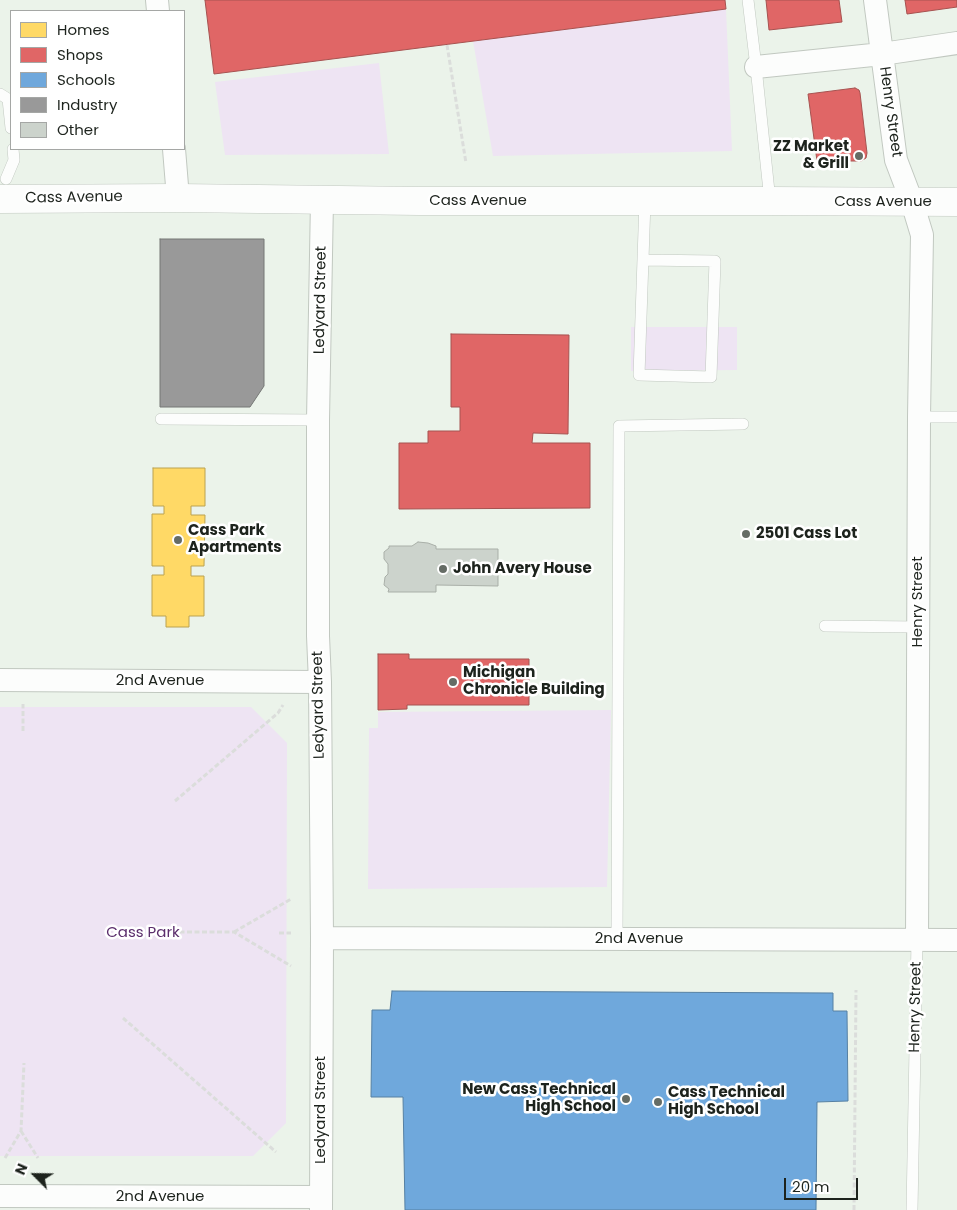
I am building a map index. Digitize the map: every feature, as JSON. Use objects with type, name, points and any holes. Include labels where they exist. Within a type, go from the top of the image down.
[{"type":"street","name":"Henry Street","points":[[875,0],[896,160],[922,235],[919,417],[917,940]]},
{"type":"street","points":[[756,66],[882,54],[957,43]]},
{"type":"street","points":[[174,150],[178,198]]},
{"type":"street","name":"Cass Avenue","points":[[4,187],[178,198],[957,202]]},
{"type":"street","name":"Ledyard Street","points":[[321,1203],[322,938],[318,636],[318,420],[322,200]]},
{"type":"street","name":"2nd Avenue","points":[[0,680],[320,682]]},
{"type":"street","name":"2nd Avenue","points":[[322,938],[957,940]]},
{"type":"street","name":"2nd Avenue","points":[[0,1196],[321,1203]]},
{"type":"lane","points":[[748,0],[770,201]]},
{"type":"lane","points":[[0,94],[8,99],[10,118]]},
{"type":"lane","points":[[4,187],[14,160],[13,150]]},
{"type":"lane","points":[[643,260],[715,261],[711,377],[639,375],[643,260],[646,201]]},
{"type":"lane","points":[[919,417],[957,417]]},
{"type":"lane","points":[[160,419],[318,420]]},
{"type":"lane","points":[[617,939],[619,426],[743,424]]},
{"type":"lane","points":[[825,626],[918,627]]},
{"type":"lane","name":"Henry Street","points":[[912,1210],[917,940]]},
{"type":"path","points":[[448,45],[466,163]]},
{"type":"path","points":[[23,704],[23,731]]},
{"type":"path","points":[[175,801],[278,713],[283,705]]},
{"type":"path","points":[[157,932],[234,932],[291,899]]},
{"type":"path","points":[[234,932],[291,966]]},
{"type":"path","points":[[279,933],[291,933]]},
{"type":"path","points":[[854,1210],[856,990]]},
{"type":"path","points":[[123,1018],[276,1152]]},
{"type":"path","points":[[5,1158],[21,1131],[24,1063]]},
{"type":"path","points":[[21,1131],[38,1158]]},
{"type":"green space","points":[[726,9],[732,151],[493,156],[473,41]]},
{"type":"green space","points":[[379,63],[389,154],[225,155],[215,82]]},
{"type":"green space","points":[[631,327],[737,327],[737,370],[631,371]]},
{"type":"green space","name":"Cass Park","points":[[0,707],[251,707],[287,743],[286,1123],[253,1156],[0,1156]]},
{"type":"green space","points":[[611,710],[607,887],[368,889],[369,728],[378,728],[378,712]]},
{"type":"building: Homes","name":"Cass Park Apartments","points":[[153,468],[205,468],[205,506],[191,506],[191,515],[205,515],[204,566],[191,566],[191,576],[204,576],[204,616],[189,616],[189,627],[166,627],[166,616],[152,616],[152,575],[164,575],[164,566],[152,566],[152,514],[164,514],[164,506],[153,506]]},
{"type":"building: Shops","points":[[205,0],[725,0],[726,9],[214,74]]},
{"type":"building: Shops","points":[[766,0],[839,0],[842,22],[769,30]]},
{"type":"building: Shops","points":[[905,0],[957,0],[957,7],[907,14]]},
{"type":"building: Shops","points":[[855,88],[860,93],[866,158],[861,161],[817,161],[808,94]]},
{"type":"building: Shops","points":[[451,334],[569,335],[568,434],[533,433],[532,443],[590,443],[590,508],[399,509],[399,443],[428,443],[428,431],[460,431],[460,407],[451,407]]},
{"type":"building: Shops","name":"Michigan Chronicle Building","points":[[378,654],[409,654],[409,659],[529,659],[529,705],[407,705],[407,709],[378,710]]},
{"type":"building: Schools","name":"Cass Technical High School","points":[[392,991],[833,993],[833,1011],[847,1011],[848,1101],[817,1102],[816,1210],[405,1210],[403,1097],[371,1097],[372,1010],[390,1010]]},
{"type":"building: Industry","points":[[160,239],[264,239],[264,386],[250,407],[160,407]]},
{"type":"building: Other","name":"John Avery House","points":[[418,542],[436,546],[436,549],[498,549],[498,586],[436,585],[436,592],[388,592],[389,589],[384,585],[385,577],[388,574],[388,564],[384,559],[384,552],[389,546],[412,546]]},
{"type":"place","name":"ZZ Market & Grill","points":[[859,156]]},
{"type":"place","name":"2501 Cass Lot","points":[[746,534]]},
{"type":"place","name":"Cass Park Apartments","points":[[178,540]]},
{"type":"place","name":"John Avery House","points":[[443,569]]},
{"type":"place","name":"Michigan Chronicle Building","points":[[453,682]]},
{"type":"place","name":"New Cass Technical High School","points":[[626,1099]]},
{"type":"place","name":"Cass Technical High School","points":[[658,1102]]}]
